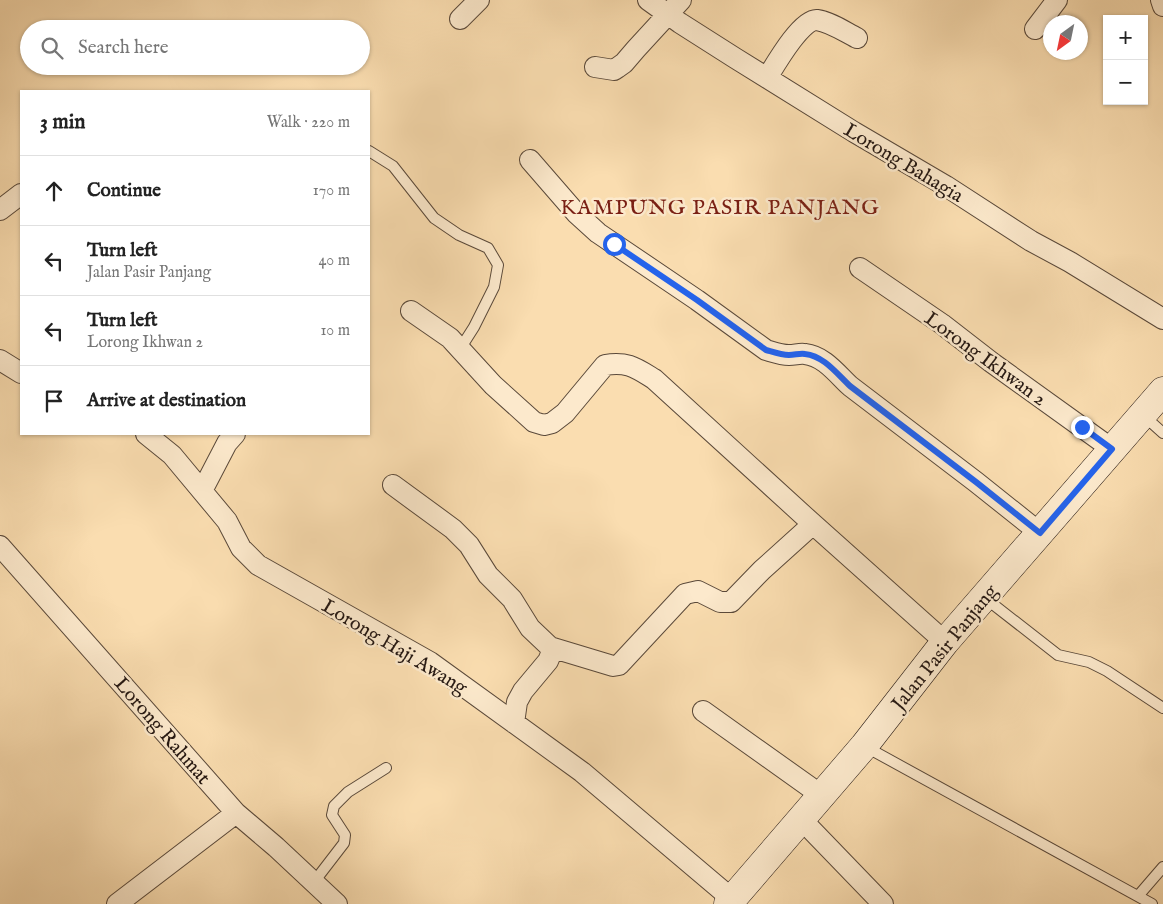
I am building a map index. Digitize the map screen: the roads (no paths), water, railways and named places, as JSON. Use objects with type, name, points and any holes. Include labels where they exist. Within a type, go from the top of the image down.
[{"type":"main road","name":"Jalan Pasir Panjang","points":[[732,902],[801,818],[864,746],[945,642],[1163,391]]},
{"type":"street","points":[[460,19],[479,0]]},
{"type":"street","name":"Lorong Bahagia","points":[[648,0],[675,7],[767,78],[1163,319]]},
{"type":"street","points":[[1035,29],[1057,0]]},
{"type":"street","points":[[1161,0],[1163,6]]},
{"type":"street","points":[[596,67],[614,70],[618,68],[675,7]]},
{"type":"street","points":[[767,78],[796,34],[810,21],[816,20],[827,23],[857,38]]},
{"type":"street","points":[[530,160],[576,213],[598,233],[697,300],[766,350],[779,354],[816,356],[834,369],[850,386],[1040,533]]},
{"type":"street","points":[[0,210],[20,195]]},
{"type":"street","name":"Lorong Ikhwan 2","points":[[860,268],[942,324],[991,362],[1112,449]]},
{"type":"street","points":[[410,311],[450,338],[493,384],[523,414],[534,422],[544,424],[552,422],[565,413],[605,365],[625,364],[654,379],[945,642]]},
{"type":"street","points":[[0,360],[20,372]]},
{"type":"street","name":"Lorong Haji Awang","points":[[147,435],[172,455],[227,521],[241,548],[258,565],[430,662],[582,772],[732,902]]},
{"type":"street","points":[[202,491],[227,443],[234,435]]},
{"type":"street","points":[[393,485],[453,528],[469,545],[488,575],[512,599],[530,628],[550,647],[613,666],[619,665],[685,594],[698,591],[720,602],[731,602],[762,570],[813,524]]},
{"type":"street","name":"Lorong Rahmat","points":[[0,546],[236,813],[276,847],[337,904]]},
{"type":"street","points":[[514,723],[517,702],[523,691],[548,660],[551,654],[550,647]]},
{"type":"street","points":[[703,711],[822,795]]},
{"type":"street","points":[[117,904],[236,813]]},
{"type":"street","points":[[801,818],[883,904]]},
{"type":"lane","points":[[370,151],[393,166],[434,218],[459,235],[488,248],[498,265],[494,286],[474,327],[460,349]]},
{"type":"lane","points":[[1142,414],[1163,433]]},
{"type":"lane","points":[[984,597],[1058,655],[1089,662],[1163,708]]},
{"type":"lane","points":[[864,746],[1152,904]]},
{"type":"lane","points":[[314,882],[344,843],[345,835],[332,815],[334,806],[348,792],[386,768]]},
{"type":"lane","points":[[1138,896],[1163,867]]},
{"type":"district","name":"KAMPUNG PASIR PANJANG","points":[[720,206]]}]
